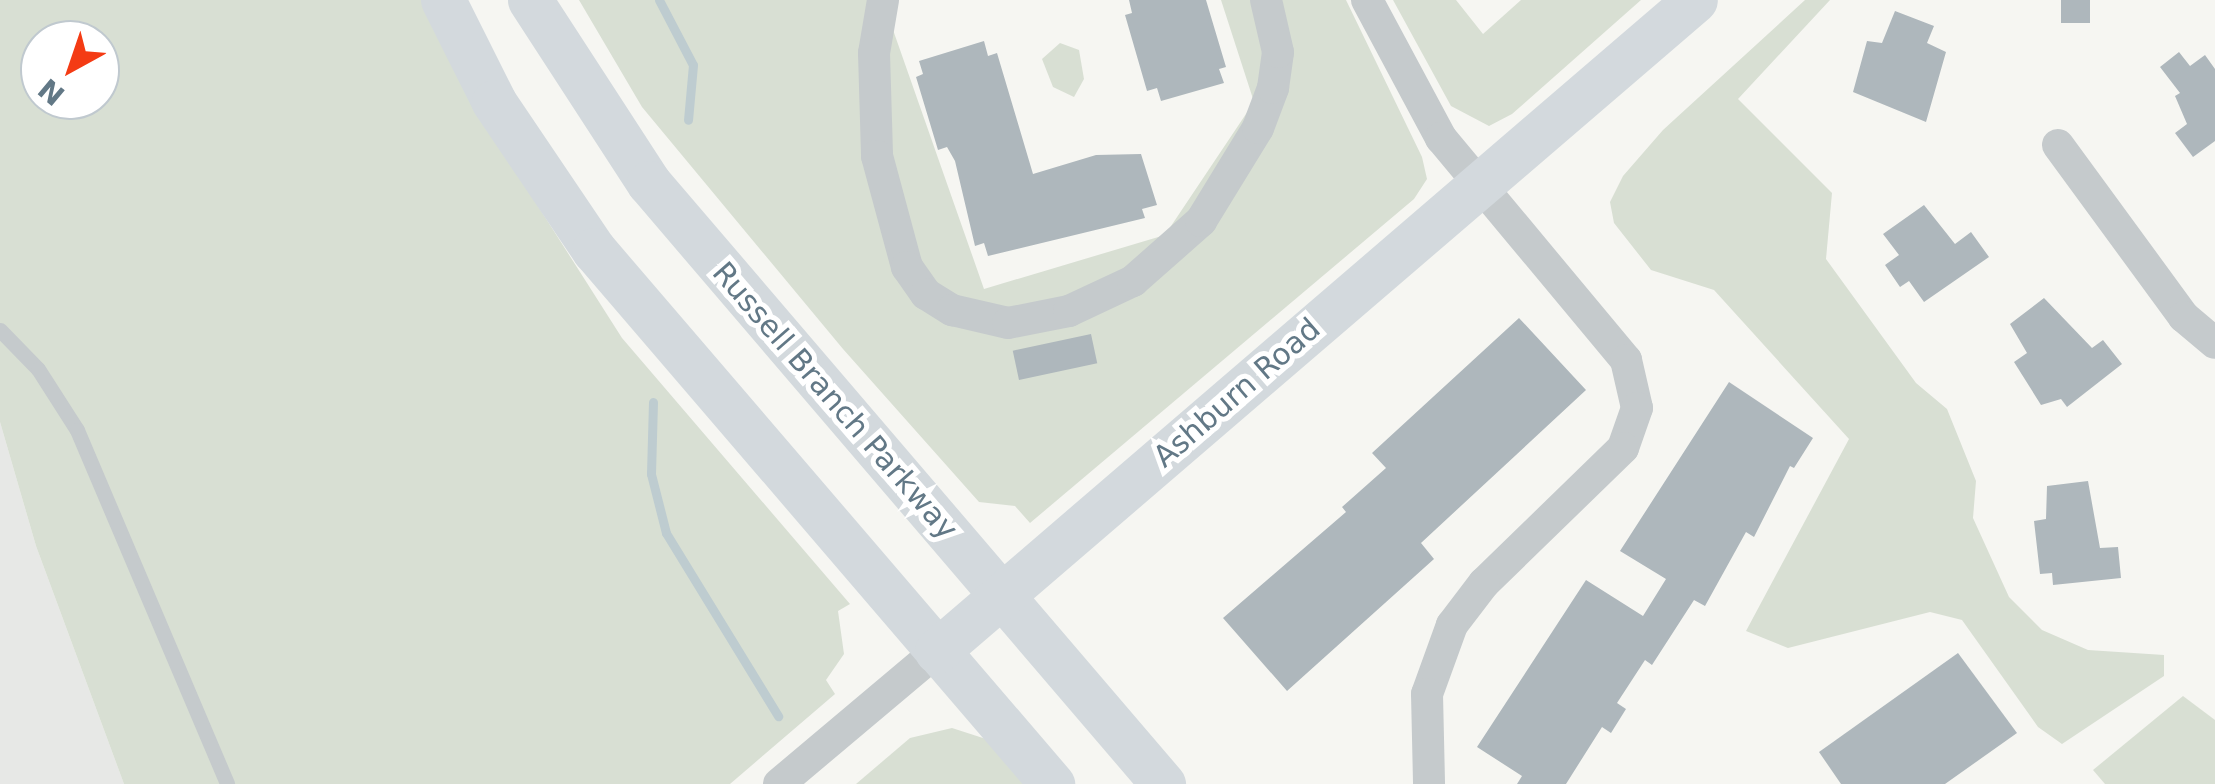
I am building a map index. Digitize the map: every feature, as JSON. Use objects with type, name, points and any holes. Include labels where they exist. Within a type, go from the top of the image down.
[{"type":"main road","points":[[444,0],[494,102],[594,250],[1052,784]]},
{"type":"main road","name":"Russell Branch Parkway","points":[[530,0],[650,183],[1163,784]]},
{"type":"main road","name":"Ashburn Road","points":[[937,651],[1694,0]]},
{"type":"street","points":[[883,0],[874,53],[877,156],[907,267],[926,294],[952,310],[1008,322],[1069,311],[1133,281],[1201,222],[1258,128],[1273,88],[1278,52],[1266,0]]},
{"type":"street","points":[[1367,0],[1403,78],[1441,138],[1626,360],[1636,408],[1623,448],[1484,583],[1452,626],[1426,694],[1429,784]]},
{"type":"street","points":[[2058,146],[2184,317],[2215,343]]},
{"type":"street","name":"Ashburn Road","points":[[779,784],[937,651]]},
{"type":"lane","points":[[0,330],[38,368],[77,430],[228,784]]},
{"type":"shaded area","points":[[0,0],[424,0],[480,115],[622,338],[850,604],[838,611],[844,654],[826,680],[835,694],[730,784],[124,784],[36,546],[0,422]]},
{"type":"shaded area","points":[[579,0],[895,0],[892,27],[984,289],[1165,235],[1254,102],[1221,0],[1346,0],[1422,157],[1427,179],[1414,199],[1030,523],[1015,506],[979,502],[843,349],[642,107]]},
{"type":"shaded area","points":[[1393,0],[1456,0],[1483,34],[1521,0],[1641,0],[1512,114],[1489,126],[1451,106]]},
{"type":"shaded area","points":[[1805,0],[1830,0],[1738,99],[1832,193],[1826,259],[1916,383],[1947,409],[1976,481],[1973,518],[2009,597],[2042,630],[2088,650],[2164,655],[2164,676],[2062,744],[2038,727],[1962,620],[1930,612],[1788,648],[1746,631],[1849,439],[1714,290],[1651,270],[1614,223],[1610,202],[1623,176],[1663,130]]},
{"type":"shaded area","points":[[1060,43],[1079,50],[1084,79],[1074,97],[1053,87],[1042,59]]},
{"type":"shaded area","points":[[0,422],[36,546],[124,784],[0,784]]},
{"type":"shaded area","points":[[2183,696],[2215,720],[2215,784],[2105,784],[2093,770]]},
{"type":"shaded area","points":[[952,728],[986,739],[1027,784],[856,784],[910,738]]},
{"type":"building","points":[[1129,0],[1206,0],[1226,67],[1219,69],[1224,83],[1161,101],[1157,88],[1147,91],[1125,15],[1132,13]]},
{"type":"building","points":[[2061,0],[2090,0],[2090,23],[2061,23]]},
{"type":"building","points":[[1895,11],[1934,26],[1927,43],[1946,52],[1926,122],[1853,92],[1867,41],[1882,43]]},
{"type":"building","points":[[984,41],[988,56],[997,53],[1033,174],[1096,155],[1141,154],[1157,205],[1142,209],[1145,218],[988,256],[984,243],[975,246],[955,161],[947,147],[938,150],[916,77],[923,74],[919,61]]},
{"type":"building","points":[[2179,52],[2190,66],[2205,55],[2215,69],[2215,141],[2193,157],[2175,133],[2187,124],[2175,96],[2180,93],[2160,67]]},
{"type":"building","points":[[1924,205],[1955,244],[1971,232],[1989,257],[1924,302],[1909,281],[1900,287],[1885,265],[1899,255],[1883,234]]},
{"type":"building","points":[[2044,298],[2092,348],[2103,340],[2122,364],[2067,407],[2061,399],[2041,405],[2014,362],[2027,353],[2010,324]]},
{"type":"building","points":[[1519,318],[1586,390],[1421,543],[1434,559],[1287,691],[1223,618],[1346,512],[1342,507],[1386,468],[1372,453]]},
{"type":"building","points":[[1091,334],[1097,363],[1019,380],[1013,351]]},
{"type":"building","points":[[1729,382],[1813,438],[1794,468],[1790,466],[1754,537],[1746,532],[1705,606],[1694,600],[1652,665],[1645,660],[1617,703],[1626,709],[1611,733],[1602,727],[1566,784],[1517,784],[1522,776],[1477,747],[1586,580],[1643,616],[1666,579],[1620,551]]},
{"type":"building","points":[[2088,481],[2100,548],[2118,547],[2121,578],[2053,585],[2052,573],[2040,574],[2034,521],[2046,519],[2047,486]]},
{"type":"building","points":[[1958,653],[2017,733],[1945,784],[1841,784],[1819,752]]},
{"type":"waterway","points":[[659,0],[693,65],[688,120]]},
{"type":"waterway","points":[[653,402],[651,474],[666,533],[778,716]]}]
